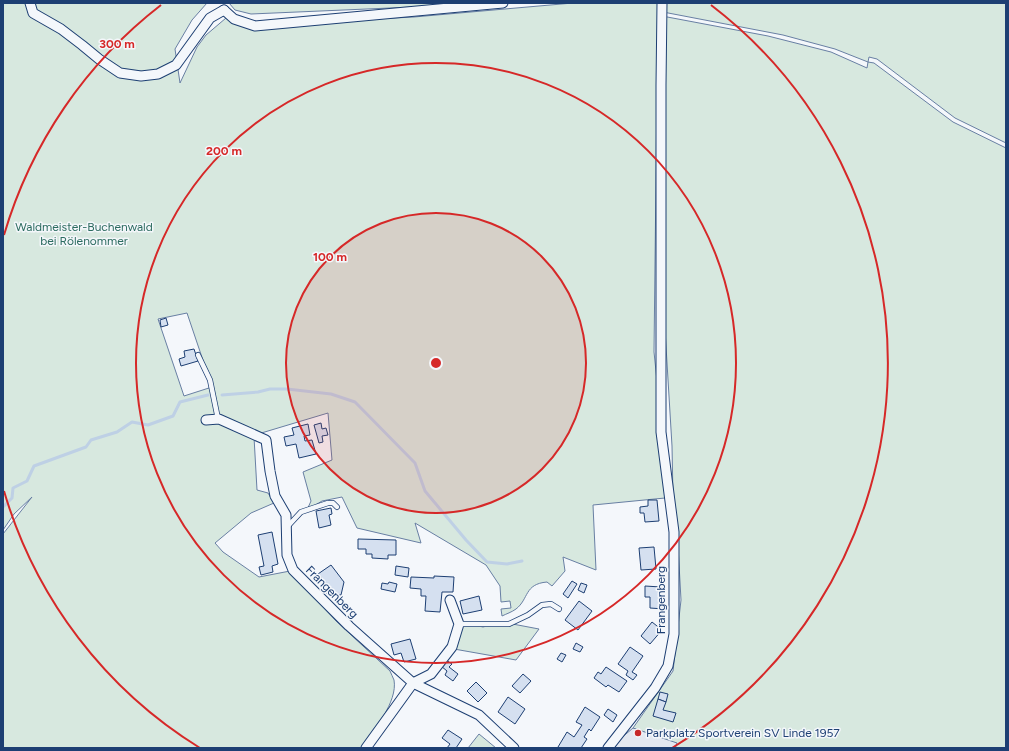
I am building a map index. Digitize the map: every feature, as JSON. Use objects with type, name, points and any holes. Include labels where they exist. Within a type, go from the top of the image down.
[{"type":"street","points":[[30,3],[33,13],[61,29],[99,59],[120,73],[141,76],[158,74],[176,65],[210,18],[224,7],[234,19],[255,26],[503,3]]},
{"type":"street","name":"Frangenberg","points":[[608,748],[656,688],[668,666],[674,634],[674,532],[661,432],[660,85],[662,3]]},
{"type":"street","name":"Frangenberg","points":[[206,420],[218,419],[266,440],[275,496],[286,515],[287,555],[293,570],[349,626],[413,683],[479,715],[514,748]]},
{"type":"street","points":[[366,748],[413,683],[431,674],[452,647],[459,624],[450,600]]},
{"type":"lane","points":[[198,355],[210,380],[218,419]]},
{"type":"lane","points":[[286,527],[301,512],[328,503],[333,503],[337,507]]},
{"type":"lane","points":[[459,624],[510,624],[528,615],[542,605],[551,604],[559,609]]},
{"type":"green space","name":"Waldmeister-Buchenwald bei Rölenommer","points":[[3,3],[207,3],[192,20],[175,49],[180,83],[197,47],[206,35],[226,18],[250,25],[414,17],[573,3],[658,3],[654,352],[664,448],[665,498],[593,505],[596,570],[563,557],[565,571],[552,586],[547,582],[534,586],[516,609],[502,616],[501,609],[511,608],[510,601],[501,602],[500,586],[486,565],[415,523],[421,543],[357,528],[342,497],[322,501],[307,510],[311,501],[303,472],[332,460],[328,413],[258,434],[254,437],[257,490],[268,493],[274,503],[251,513],[215,543],[223,552],[259,577],[290,571],[336,621],[390,671],[394,680],[394,689],[389,707],[362,748],[3,748],[3,534],[32,497],[14,514],[3,530]],"holes":[[[187,313],[212,387],[184,396],[158,319]]]},
{"type":"green space","points":[[229,3],[469,3],[251,14],[235,10]]},
{"type":"green space","points":[[664,3],[1006,3],[1006,143],[955,118],[877,59],[869,57],[868,62],[835,49],[783,35],[663,12]]},
{"type":"green space","points":[[662,16],[768,36],[831,52],[867,68],[868,62],[874,63],[953,122],[1006,148],[1006,748],[675,748],[677,744],[633,728],[673,671],[681,600],[677,528],[673,498],[672,446],[664,313]]},
{"type":"green space","points":[[462,622],[483,627],[502,622],[539,629],[516,660],[454,649]]},
{"type":"green space","points":[[479,734],[496,748],[468,748]]},
{"type":"shaded area","name":"Parkplatz Sportverein SV Linde 1957","points":[[633,728],[677,743],[675,748],[614,748],[620,739]]},
{"type":"building","points":[[166,318],[168,325],[161,327],[160,320]]},
{"type":"building","points":[[194,349],[198,361],[181,366],[179,359],[185,357],[184,351]]},
{"type":"building","points":[[321,423],[322,429],[326,428],[328,435],[322,436],[323,442],[319,443],[314,425]]},
{"type":"building","points":[[308,424],[310,435],[304,436],[305,441],[312,440],[316,454],[299,458],[296,444],[286,446],[284,437],[294,435],[292,428]]},
{"type":"building","points":[[648,500],[657,500],[659,521],[645,522],[644,513],[640,513],[640,507],[648,506]]},
{"type":"building","points":[[331,508],[332,514],[329,515],[331,525],[319,528],[316,511]]},
{"type":"building","points":[[272,532],[278,564],[272,566],[273,572],[261,575],[259,567],[264,566],[258,535]]},
{"type":"building","points":[[358,539],[396,540],[396,555],[388,555],[388,559],[372,558],[372,554],[366,554],[366,549],[358,549]]},
{"type":"building","points":[[654,547],[656,569],[641,570],[639,548]]},
{"type":"building","points":[[331,565],[344,582],[341,595],[327,594],[328,586],[318,574]]},
{"type":"building","points":[[396,566],[409,568],[408,577],[395,575]]},
{"type":"building","points":[[434,576],[454,577],[453,592],[442,592],[440,612],[425,611],[426,596],[421,596],[421,589],[410,588],[411,577],[434,578]]},
{"type":"building","points":[[572,581],[577,584],[568,598],[563,594]]},
{"type":"building","points":[[389,582],[397,584],[395,592],[381,589],[382,583],[388,584]]},
{"type":"building","points":[[581,583],[587,585],[584,593],[578,590]]},
{"type":"building","points":[[645,586],[661,587],[660,595],[664,595],[664,609],[650,608],[650,597],[645,597]]},
{"type":"building","points":[[479,596],[482,610],[463,614],[460,601]]},
{"type":"building","points":[[579,601],[592,611],[578,630],[565,620]]},
{"type":"building","points":[[652,622],[662,630],[650,644],[641,636]]},
{"type":"building","points":[[410,639],[416,659],[404,662],[401,653],[394,655],[391,644]]},
{"type":"building","points":[[576,643],[583,647],[580,652],[573,649]]},
{"type":"building","points":[[630,647],[643,656],[632,672],[637,675],[633,680],[626,675],[628,671],[618,664]]},
{"type":"building","points":[[561,653],[566,655],[562,662],[557,659]]},
{"type":"building","points":[[446,660],[452,664],[449,667],[458,674],[453,681],[445,675],[447,671],[441,666]]},
{"type":"building","points":[[606,667],[627,681],[619,692],[608,685],[606,687],[594,678],[598,672],[601,674]]},
{"type":"building","points":[[523,674],[531,681],[520,693],[512,686]]},
{"type":"building","points":[[476,682],[487,693],[478,702],[467,691]]},
{"type":"building","points":[[660,692],[668,694],[666,702],[658,699]]},
{"type":"building","points":[[508,697],[525,709],[515,724],[498,712]]},
{"type":"building","points":[[658,699],[666,702],[663,710],[676,713],[673,722],[653,716]]},
{"type":"building","points":[[585,707],[600,717],[591,731],[589,729],[584,737],[587,739],[581,748],[558,747],[567,732],[574,737],[582,725],[576,722]]},
{"type":"building","points":[[608,709],[617,715],[613,722],[604,715]]},
{"type":"building","points":[[448,730],[462,739],[456,748],[447,748],[450,744],[442,738]]},
{"type":"waterway","points":[[222,395],[258,392],[270,389],[287,389],[331,394],[355,402],[415,463],[425,491],[466,540],[487,562],[507,564],[522,561]]},
{"type":"waterway","points":[[3,507],[12,498],[13,488],[27,481],[34,466],[86,447],[91,440],[117,432],[132,422],[148,425],[173,416],[180,402],[208,395]]},
{"type":"place","name":"Parkplatz Sportverein SV Linde 1957","points":[[638,733]]}]
